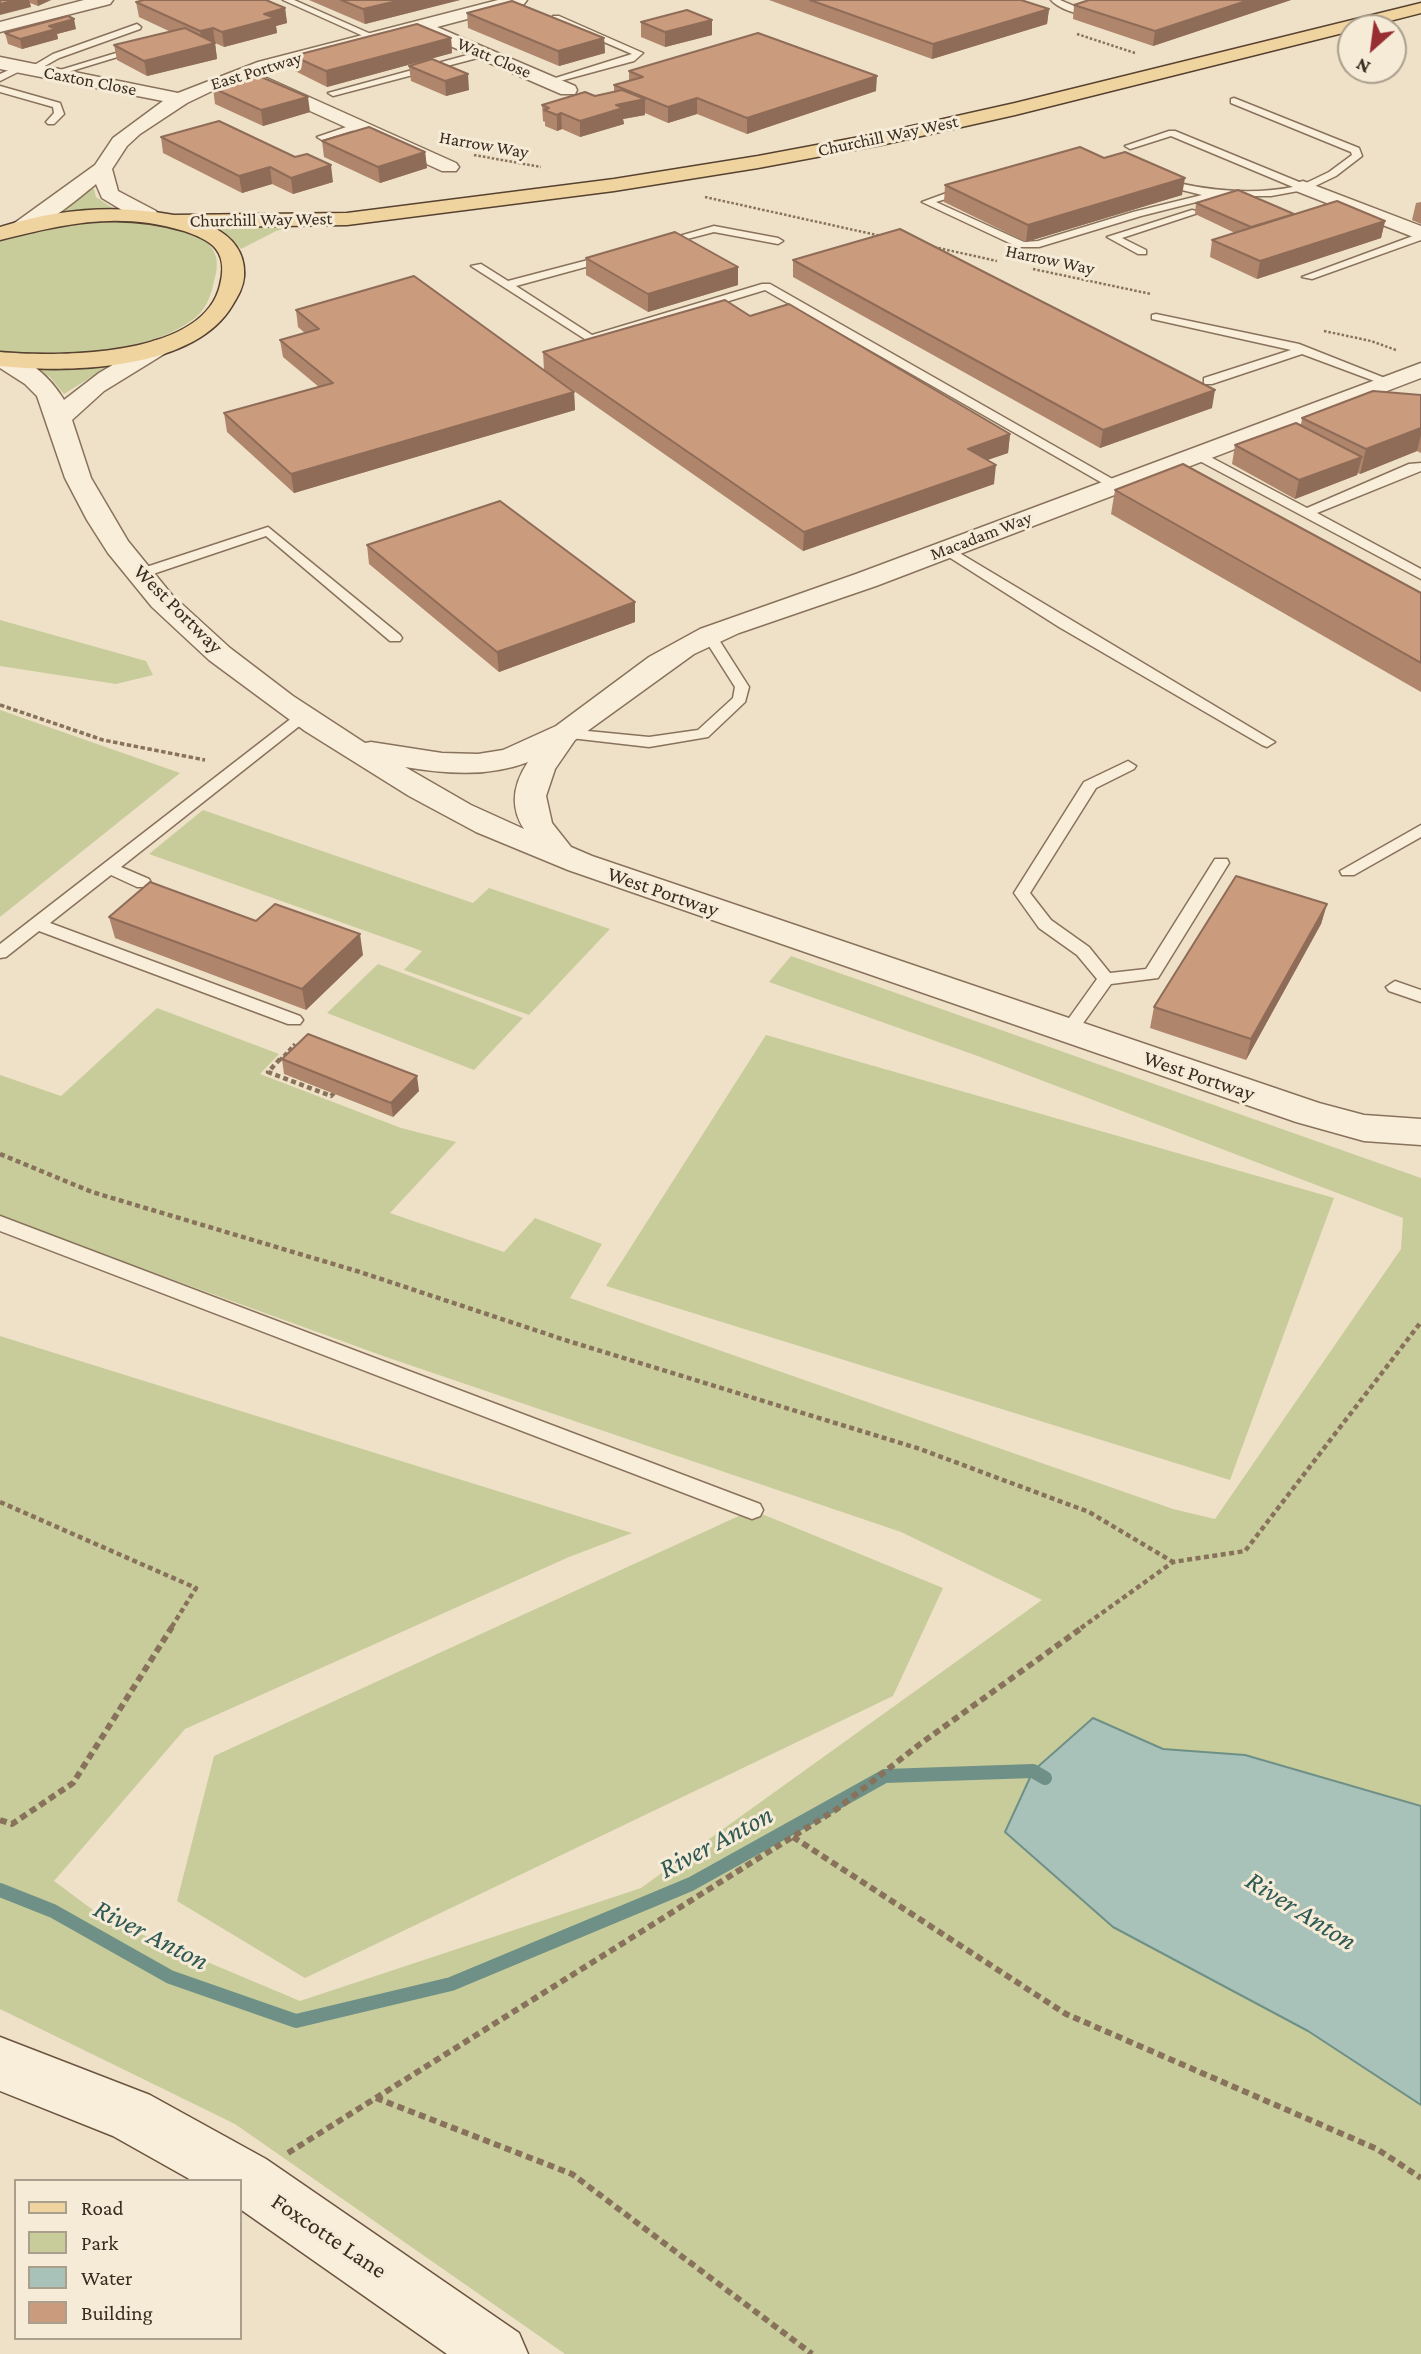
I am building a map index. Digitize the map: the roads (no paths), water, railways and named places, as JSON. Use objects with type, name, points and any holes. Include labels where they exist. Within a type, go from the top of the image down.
[{"type":"main road","name":"Churchill Way West","points":[[176,221],[217,238],[230,253],[233,267],[260,247],[293,232],[347,219],[614,185],[881,139],[1421,8]]},
{"type":"main road","name":"Churchill Way West","points":[[10,231],[78,218],[148,216],[176,221],[347,219]]},
{"type":"main road","points":[[1,359],[41,363],[88,361],[161,346],[214,319],[227,298],[233,267]]},
{"type":"street","points":[[0,27],[104,0]]},
{"type":"street","name":"East Portway","points":[[10,231],[66,198],[102,169],[120,142],[133,130],[180,99],[243,73],[518,0]]},
{"type":"street","name":"Watt Close","points":[[420,26],[560,86]]},
{"type":"street","name":"Caxton Close","points":[[0,63],[180,99]]},
{"type":"street","points":[[243,73],[449,167]]},
{"type":"street","points":[[102,169],[109,194],[148,216]]},
{"type":"street","points":[[1303,187],[1421,235]]},
{"type":"street","points":[[1,359],[42,387],[61,417],[71,405],[100,383],[161,346]]},
{"type":"street","points":[[1351,398],[1416,374]]},
{"type":"street","name":"Macadam Way","points":[[564,736],[649,672],[709,635],[1416,374]]},
{"type":"street","name":"West Portway","points":[[61,417],[72,466],[102,521],[139,574],[212,646],[302,717],[445,805],[488,826],[559,854],[1068,1032],[1310,1113],[1364,1128],[1421,1132]]},
{"type":"street","points":[[345,744],[410,759],[469,763],[510,758],[564,736]]},
{"type":"street","points":[[559,854],[535,824],[528,798],[541,763],[564,736]]},
{"type":"street","name":"Foxcotte Lane","points":[[0,2064],[130,2115],[246,2179],[498,2354]]},
{"type":"lane","points":[[287,0],[375,38]]},
{"type":"lane","points":[[1055,0],[1059,4],[1084,12]]},
{"type":"lane","points":[[556,18],[638,53],[631,59],[560,86]]},
{"type":"lane","points":[[0,78],[57,54],[111,38],[137,27]]},
{"type":"lane","points":[[52,74],[149,46]]},
{"type":"lane","points":[[333,93],[482,54]]},
{"type":"lane","points":[[0,89],[57,105],[59,114],[51,122]]},
{"type":"lane","points":[[1149,177],[1191,191],[1261,192],[1303,187],[1327,177],[1357,156],[1355,150],[1234,101]]},
{"type":"lane","points":[[322,137],[358,126]]},
{"type":"lane","points":[[1130,146],[1172,133],[1303,187]]},
{"type":"lane","points":[[977,187],[927,201],[1022,244],[1039,244],[1137,214],[1221,193]]},
{"type":"lane","points":[[1259,206],[1249,202],[1261,192]]},
{"type":"lane","points":[[1142,252],[1112,237],[1261,192]]},
{"type":"lane","points":[[652,246],[714,229],[778,240]]},
{"type":"lane","points":[[1308,277],[1421,235]]},
{"type":"lane","points":[[507,285],[625,253]]},
{"type":"lane","points":[[477,266],[592,339],[766,286],[1116,485]]},
{"type":"lane","points":[[1156,317],[1303,350],[1389,382]]},
{"type":"lane","points":[[1208,381],[1303,350]]},
{"type":"lane","points":[[1199,455],[1421,575]]},
{"type":"lane","points":[[1307,513],[1414,467],[1421,467]]},
{"type":"lane","points":[[139,574],[268,531],[395,638]]},
{"type":"lane","points":[[946,549],[1064,624],[1268,742]]},
{"type":"lane","points":[[564,736],[649,742],[703,734],[740,699],[742,687],[709,635]]},
{"type":"lane","points":[[0,953],[302,717]]},
{"type":"lane","points":[[1106,979],[1083,951],[1045,924],[1023,893],[1090,785],[1128,766]]},
{"type":"lane","points":[[1348,871],[1421,830]]},
{"type":"lane","points":[[1068,1032],[1106,979],[1152,974],[1221,863]]},
{"type":"lane","points":[[110,868],[143,883]]},
{"type":"lane","points":[[37,924],[293,1020]]},
{"type":"lane","points":[[1395,987],[1421,996]]},
{"type":"lane","points":[[0,1223],[752,1510]]},
{"type":"water","points":[[1093,1718],[1163,1749],[1245,1755],[1421,1806],[1421,2105],[1308,2031],[1113,1927],[1005,1832],[1033,1771]]},
{"type":"waterway","name":"River Anton","points":[[0,1890],[53,1911],[170,1977],[296,2021],[451,1984],[691,1884],[885,1776],[1033,1771],[1045,1778]]}]
